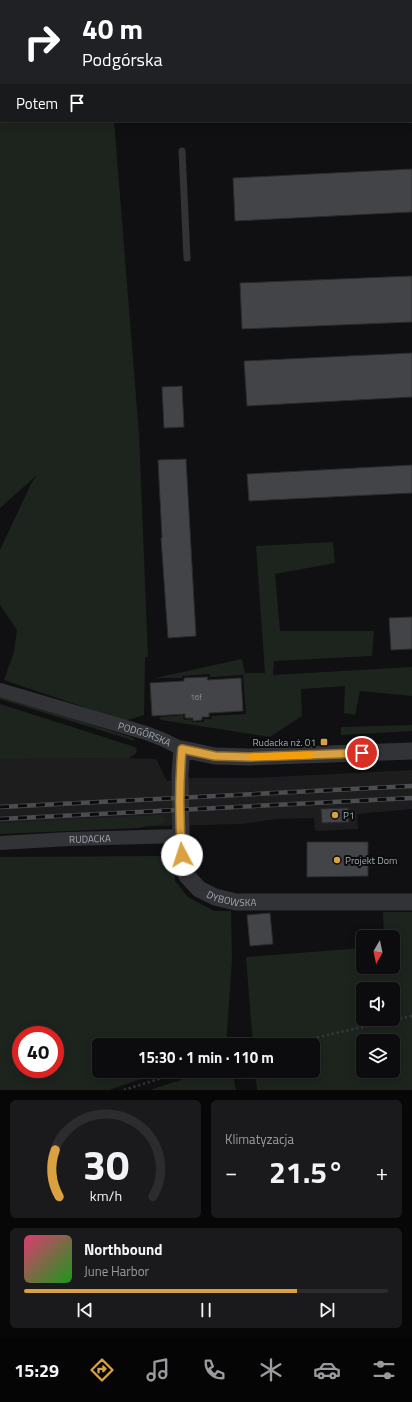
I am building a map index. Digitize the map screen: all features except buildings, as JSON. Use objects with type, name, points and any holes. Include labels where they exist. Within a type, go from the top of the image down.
[{"type":"street","name":"PODGÓRSKA","points":[[0,690],[146,733],[182,749],[215,756],[249,757],[412,751]]},
{"type":"street","name":"DYBOWSKA","points":[[182,749],[180,773],[183,863],[187,876],[199,889],[215,897],[236,902],[412,902]]},
{"type":"street","name":"RUDACKA","points":[[0,843],[69,839],[181,836]]},
{"type":"lane","points":[[182,151],[187,258]]},
{"type":"path","points":[[314,1038],[412,1016]]},
{"type":"path","points":[[124,1090],[161,1078]]},
{"type":"shaded area","points":[[0,122],[114,122],[139,434],[148,657],[145,657],[144,715],[125,721],[4,680],[14,652],[17,630],[0,605],[0,550],[31,484],[37,475],[0,508]]},
{"type":"shaded area","points":[[333,542],[335,563],[275,574],[280,631],[374,631],[372,656],[274,661],[273,675],[412,667],[412,696],[360,691],[355,715],[344,713],[345,686],[301,689],[302,716],[270,737],[161,720],[159,717],[183,715],[184,720],[191,719],[192,722],[204,722],[204,719],[212,719],[211,716],[246,714],[243,675],[210,677],[210,674],[182,676],[182,678],[155,678],[242,659],[245,673],[265,673],[256,546]]},
{"type":"shaded area","points":[[0,695],[128,736],[133,738],[135,741],[0,699]]},
{"type":"shaded area","points":[[0,704],[135,747],[137,750],[135,754],[129,758],[0,759]]},
{"type":"shaded area","points":[[412,725],[412,731],[341,735],[341,727]]},
{"type":"shaded area","points":[[0,759],[156,759],[167,781],[189,778],[252,778],[412,770],[412,809],[357,814],[358,829],[315,831],[314,818],[277,819],[241,824],[0,830]]},
{"type":"shaded area","points":[[163,815],[165,823],[137,828],[0,834],[0,823]]},
{"type":"shaded area","points":[[173,856],[175,881],[188,897],[214,911],[231,911],[232,960],[226,1038],[92,1038],[92,1078],[144,1078],[109,1090],[0,1090],[0,857]]},
{"type":"shaded area","points":[[383,912],[412,912],[412,1090],[257,1090],[256,1078],[320,1078],[320,1038],[252,1038],[246,957],[356,949],[356,974],[400,974],[400,930],[384,930]]},
{"type":"shaded area","points":[[187,1078],[233,1078],[236,1090],[150,1090]]},
{"type":"railway","points":[[0,807],[412,786]]},
{"type":"railway","points":[[0,819],[412,798]]},
{"type":"slow traffic","points":[[252,757],[310,755]]},
{"type":"place","name":"Rudacka nż. 01","points":[[324,742]]},
{"type":"place","name":"P1","points":[[335,815]]},
{"type":"place","name":"Projekt Dom","points":[[337,860]]},
{"type":"route","points":[[182,855],[180,773],[182,749],[207,755],[231,757],[362,753]]}]
